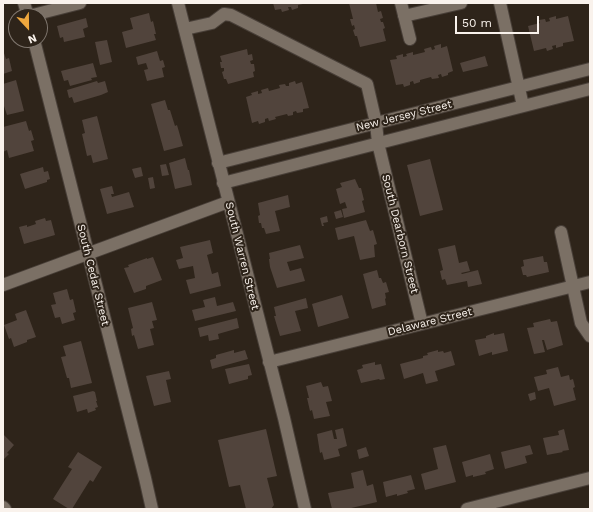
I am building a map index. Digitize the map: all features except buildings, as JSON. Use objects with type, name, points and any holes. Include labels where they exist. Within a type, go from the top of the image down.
[{"type":"street","points":[[48,11],[80,3]]},
{"type":"street","name":"South Warren Street","points":[[178,3],[305,509]]},
{"type":"street","points":[[401,3],[410,39]]},
{"type":"street","points":[[404,16],[461,3]]},
{"type":"street","points":[[500,3],[523,106]]},
{"type":"street","name":"South Dearborn Street","points":[[185,29],[212,23],[224,14],[231,15],[367,84],[376,123],[378,143],[422,324]]},
{"type":"street","name":"South Cedar Street","points":[[36,48],[152,509]]},
{"type":"street","name":"New Jersey Street","points":[[218,163],[590,69]]},
{"type":"street","name":"New Jersey Street","points":[[223,183],[590,89]]},
{"type":"street","points":[[3,285],[228,202]]},
{"type":"street","points":[[561,232],[581,323],[590,336]]},
{"type":"street","name":"Delaware Street","points":[[269,362],[590,282]]},
{"type":"street","points":[[467,509],[590,478]]}]
